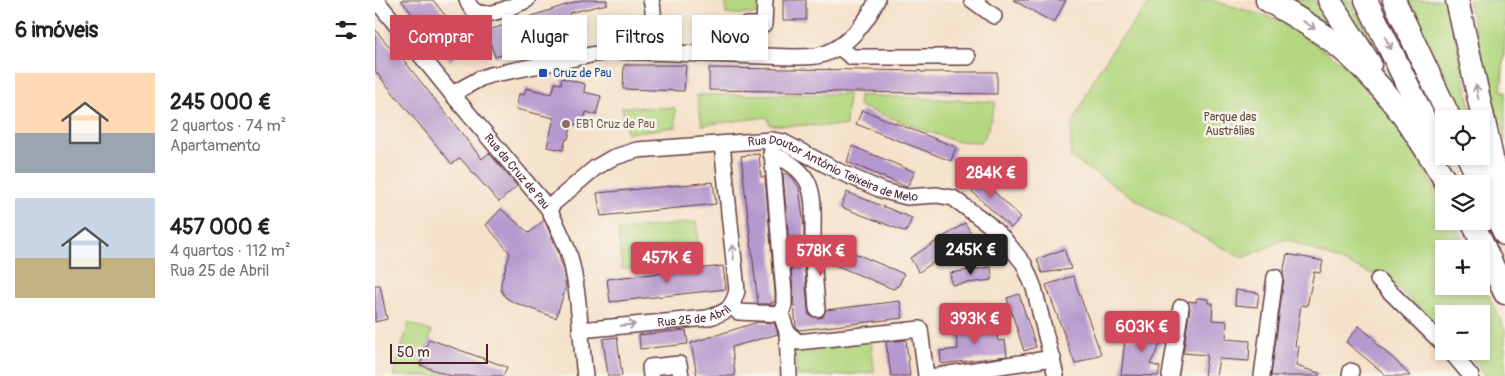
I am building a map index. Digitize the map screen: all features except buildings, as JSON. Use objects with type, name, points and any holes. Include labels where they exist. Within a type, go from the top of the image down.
[{"type":"highway","points":[[1267,0],[1306,23],[1333,42],[1377,83],[1402,112]]},
{"type":"highway","points":[[1329,0],[1441,175]]},
{"type":"highway","points":[[1366,0],[1451,175]]},
{"type":"highway","points":[[1394,0],[1446,110]]},
{"type":"highway","points":[[1457,0],[1492,158],[1505,207]]},
{"type":"highway","points":[[1490,203],[1505,234]]},
{"type":"highway","points":[[1490,262],[1505,293]]},
{"type":"street","name":"Rua da Cruz de Pau","points":[[376,0],[548,208],[559,228],[569,255],[577,292],[579,330],[585,376]]},
{"type":"street","points":[[467,0],[475,12],[486,15],[527,0]]},
{"type":"street","points":[[651,0],[654,15]]},
{"type":"street","points":[[765,0],[765,15]]},
{"type":"street","points":[[682,53],[818,56],[839,47],[858,29],[877,0]]},
{"type":"street","points":[[972,0],[994,16]]},
{"type":"street","points":[[839,47],[852,57],[967,58]]},
{"type":"street","points":[[452,94],[481,78],[597,54]]},
{"type":"street","name":"Rua Doutor António Teixeira de Melo","points":[[548,208],[595,168],[612,158],[637,150],[722,144],[771,147],[783,142],[838,171],[884,191],[907,197],[937,195],[953,198],[966,206],[1004,240],[1024,264],[1034,288],[1056,376]]},
{"type":"street","name":"Rua 25 de Abril","points":[[579,330],[707,318],[723,313],[732,306],[737,291],[722,144]]},
{"type":"street","points":[[771,147],[801,172],[811,190],[817,309]]},
{"type":"street","points":[[771,147],[784,292],[784,305],[781,314],[787,332],[789,376]]},
{"type":"street","points":[[1262,376],[1275,277]]},
{"type":"street","points":[[1378,280],[1435,336]]},
{"type":"street","points":[[732,306],[738,312],[781,314]]},
{"type":"street","points":[[1170,376],[1181,307]]},
{"type":"street","points":[[787,332],[798,342],[920,329],[926,376]]},
{"type":"street","points":[[936,376],[1053,358]]},
{"type":"street","points":[[1458,360],[1471,376]]},
{"type":"street","points":[[651,376],[650,367],[679,364],[681,376]]},
{"type":"green space","points":[[726,0],[758,0],[758,14],[726,14]]},
{"type":"green space","name":"Parque das Austrálias","points":[[1154,0],[1211,0],[1279,20],[1348,67],[1396,120],[1435,189],[1435,230],[1457,230],[1462,240],[1435,240],[1435,295],[1488,295],[1505,330],[1505,376],[1486,376],[1473,360],[1490,360],[1490,305],[1435,305],[1435,323],[1390,281],[1286,239],[1243,258],[1157,213],[1070,157],[1072,125],[1096,75],[1115,46],[1145,8]]},
{"type":"green space","points":[[1283,0],[1314,0],[1335,32]]},
{"type":"green space","points":[[1335,0],[1350,0],[1397,91],[1368,52]]},
{"type":"green space","points":[[1406,0],[1448,0],[1471,110],[1458,110]]},
{"type":"green space","points":[[1468,0],[1505,1],[1505,39],[1501,91],[1505,91],[1505,142],[1487,83]]},
{"type":"green space","points":[[848,94],[846,126],[770,125],[767,117],[702,125],[697,95]]},
{"type":"green space","points":[[859,95],[996,102],[988,129],[981,142],[954,141],[859,106]]},
{"type":"green space","points":[[622,107],[675,108],[676,127],[627,133]]},
{"type":"green space","points":[[696,222],[700,261],[622,269],[618,230]]},
{"type":"green space","points":[[409,323],[432,332],[420,365],[451,376],[393,376]]},
{"type":"green space","points":[[871,338],[874,372],[831,376],[797,376],[794,346]]},
{"type":"place","name":"Cruz de Pau","points":[[543,73]]},
{"type":"place","name":"EB1 Cruz de Pau","points":[[566,124]]}]
